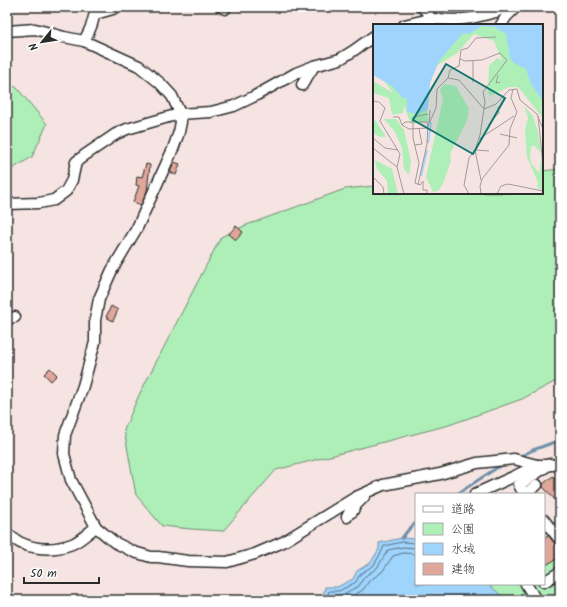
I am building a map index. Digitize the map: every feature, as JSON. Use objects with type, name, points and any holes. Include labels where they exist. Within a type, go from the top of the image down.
[{"type":"street","points":[[84,41],[92,26],[95,11],[113,9],[115,7]]},
{"type":"street","points":[[406,24],[429,12],[455,20],[472,18],[496,12],[505,7]]},
{"type":"street","points":[[502,24],[516,7]]},
{"type":"street","points":[[7,31],[35,29],[84,41],[128,60],[160,82],[172,96],[180,114],[181,126],[173,149],[137,228],[112,270],[98,299],[95,320],[95,342],[83,386],[65,435],[64,454],[71,480],[96,528],[114,542],[134,552],[150,557],[188,561],[227,562],[256,554],[283,542],[350,501],[370,490],[384,485],[440,474],[477,463],[514,459],[537,465],[560,465]]},
{"type":"street","points":[[7,204],[39,203],[54,200],[66,191],[72,180],[76,162],[116,134],[180,114],[211,112],[234,106],[296,73],[314,66],[340,59],[353,52],[373,37]]},
{"type":"street","points":[[302,85],[314,66]]},
{"type":"street","points":[[523,493],[519,485],[548,465],[560,459]]},
{"type":"street","points":[[477,493],[537,465]]},
{"type":"street","points":[[525,493],[536,485]]},
{"type":"street","points":[[347,517],[350,511],[352,512],[356,505],[370,490]]},
{"type":"street","points":[[545,521],[560,540]]},
{"type":"street","points":[[7,533],[13,540],[27,546],[40,549],[59,548],[73,544],[96,528]]},
{"type":"street","points":[[545,581],[560,572]]},
{"type":"street","points":[[529,587],[536,600]]},
{"type":"green space","points":[[7,82],[17,88],[47,124],[32,157],[7,172]]},
{"type":"green space","points":[[560,169],[560,379],[522,399],[449,425],[276,470],[223,531],[162,526],[136,495],[124,430],[139,395],[221,237],[244,226],[345,189],[373,186],[373,194],[543,194],[543,171]]},
{"type":"green space","points":[[545,522],[560,540],[560,600],[355,600],[415,584],[545,585]]},
{"type":"water","points":[[402,538],[415,539],[415,585],[489,585],[505,600],[321,600],[325,587],[337,587],[353,579],[357,571],[371,562],[379,549],[379,543]]},
{"type":"building","points":[[174,162],[180,164],[176,175],[170,172]]},
{"type":"building","points":[[146,164],[150,165],[147,191],[141,205],[133,202],[139,186],[136,185],[137,176],[142,177]]},
{"type":"building","points":[[236,226],[243,232],[236,240],[229,234]]},
{"type":"building","points":[[111,306],[118,310],[113,321],[106,317]]},
{"type":"building","points":[[50,368],[57,375],[51,381],[44,374]]},
{"type":"building","points":[[553,476],[560,484],[560,505],[543,487],[543,484]]},
{"type":"building","points":[[560,517],[560,530],[554,522]]},
{"type":"building","points":[[548,535],[555,544],[560,546],[560,557],[545,565],[545,537]]},
{"type":"waterway","points":[[519,457],[560,440]]},
{"type":"waterway","points":[[459,493],[505,464]]},
{"type":"waterway","points":[[402,538],[415,524]]}]
